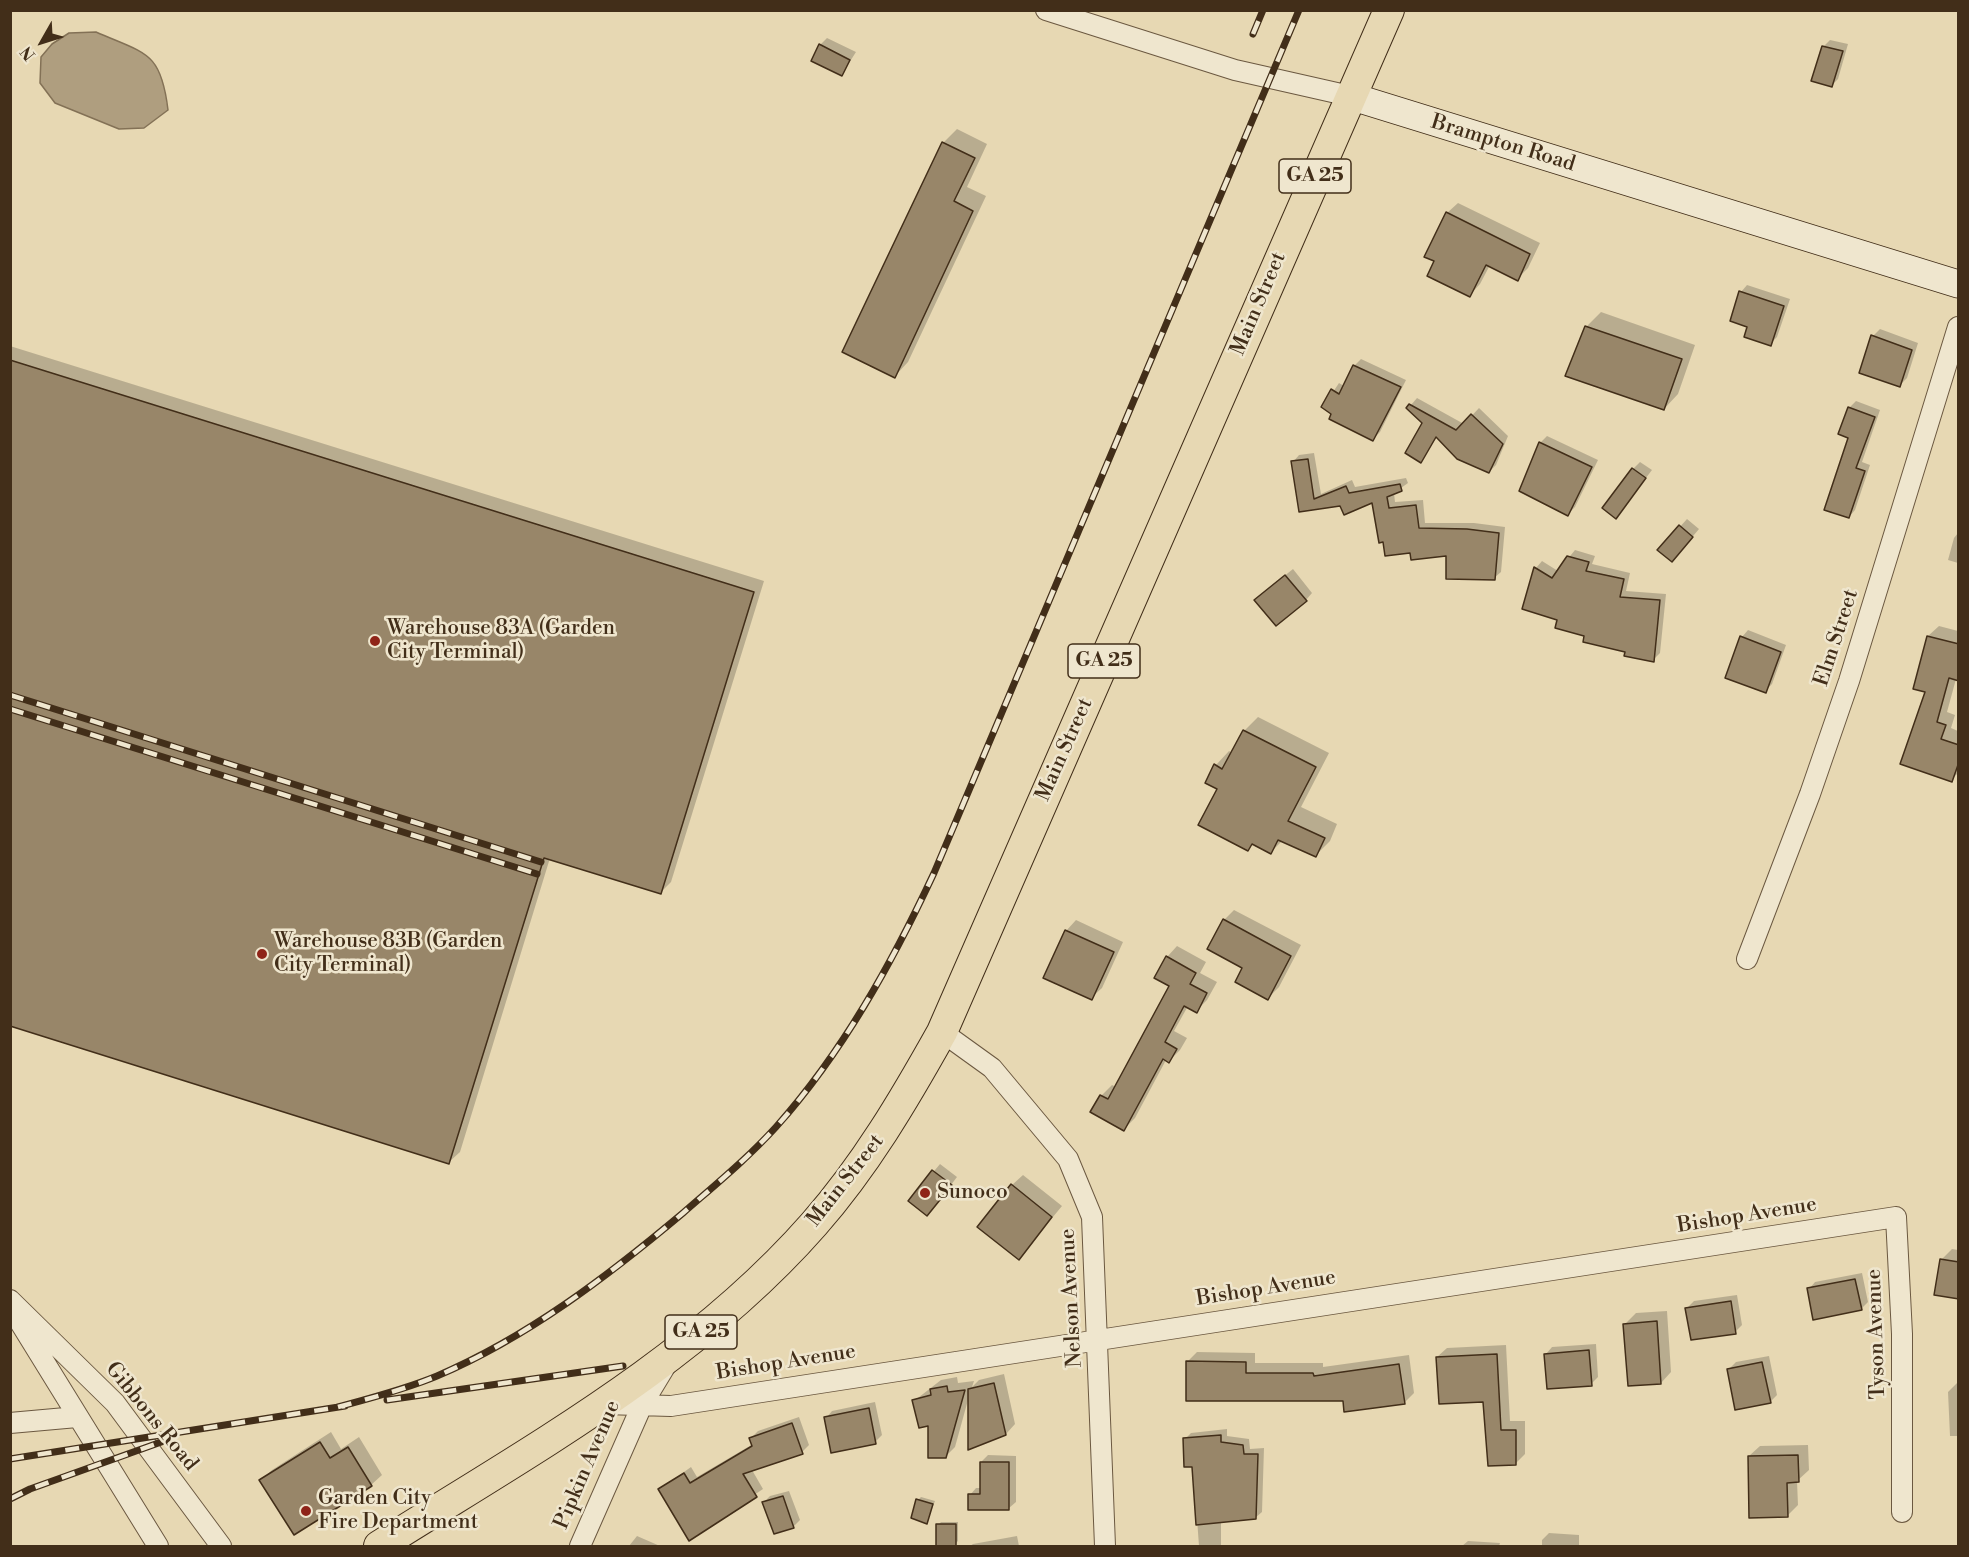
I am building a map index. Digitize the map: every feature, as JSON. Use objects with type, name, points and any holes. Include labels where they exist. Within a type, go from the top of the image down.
[{"type":"main road","name":"Main Street","points":[[379,1546],[604,1404],[670,1357],[733,1305],[814,1224],[844,1188],[885,1130],[942,1032],[1389,10]]},
{"type":"main road","name":"Brampton Road","points":[[1350,96],[1959,284]]},
{"type":"street","name":"Brampton Road","points":[[1046,10],[1235,70],[1350,96]]},
{"type":"street","name":"Elm Street","points":[[1747,959],[1810,794],[1849,681],[1959,327]]},
{"type":"street","name":"Nelson Avenue","points":[[942,1032],[992,1068],[1068,1159],[1092,1217],[1105,1546]]},
{"type":"street","name":"Bishop Avenue","points":[[643,1404],[671,1406],[1896,1217]]},
{"type":"street","name":"Tyson Avenue","points":[[1896,1217],[1902,1334],[1902,1512]]},
{"type":"street","name":"Gibbons Road","points":[[10,1300],[115,1403],[221,1546]]},
{"type":"street","points":[[10,1306],[158,1546]]},
{"type":"street","name":"Main Street","points":[[643,1404],[670,1357]]},
{"type":"street","name":"Pipkin Avenue","points":[[580,1546],[643,1404],[604,1404]]},
{"type":"street","points":[[10,1423],[77,1417]]},
{"type":"shaded area","points":[[96,32],[148,57],[161,76],[168,110],[144,128],[119,129],[55,103],[40,83],[41,57],[52,44],[69,33]]},
{"type":"building","points":[[819,44],[850,60],[842,76],[811,61]]},
{"type":"building","points":[[1822,46],[1843,51],[1832,87],[1811,81]]},
{"type":"building","points":[[942,142],[975,158],[954,201],[973,211],[895,378],[842,352]]},
{"type":"building","points":[[1446,212],[1530,254],[1518,281],[1486,265],[1470,297],[1427,276],[1434,261],[1424,257]]},
{"type":"building","points":[[1739,291],[1784,306],[1771,346],[1744,337],[1747,327],[1730,321]]},
{"type":"building","points":[[1585,326],[1682,359],[1664,410],[1565,376]]},
{"type":"building","points":[[1871,335],[1912,350],[1900,387],[1859,373]]},
{"type":"building","points":[[10,360],[754,592],[661,894],[544,858],[449,1164],[10,1026]]},
{"type":"building","points":[[1353,365],[1401,387],[1373,441],[1329,419],[1331,414],[1321,407],[1331,389],[1339,394]]},
{"type":"building","points":[[1409,404],[1456,430],[1471,414],[1503,444],[1489,473],[1457,459],[1436,437],[1421,463],[1405,453],[1422,423],[1406,408]]},
{"type":"building","points":[[1848,407],[1875,417],[1856,468],[1865,471],[1849,518],[1824,510],[1848,438],[1838,434]]},
{"type":"building","points":[[1539,442],[1592,467],[1568,516],[1519,491]]},
{"type":"building","points":[[1308,459],[1314,499],[1346,486],[1349,493],[1400,484],[1402,491],[1387,497],[1389,508],[1416,505],[1419,528],[1467,529],[1499,533],[1495,580],[1446,579],[1446,556],[1411,560],[1410,553],[1385,556],[1383,542],[1379,543],[1372,503],[1344,515],[1340,506],[1299,512],[1291,461]]},
{"type":"building","points":[[1632,468],[1646,478],[1616,519],[1602,508]]},
{"type":"building","points":[[1679,525],[1693,537],[1672,562],[1657,550]]},
{"type":"building","points":[[1567,556],[1589,562],[1586,571],[1624,579],[1620,597],[1660,600],[1654,662],[1624,656],[1625,652],[1583,642],[1584,636],[1555,628],[1557,620],[1522,609],[1534,567],[1552,578]]},
{"type":"building","points":[[1285,575],[1307,601],[1276,626],[1254,600]]},
{"type":"building","points":[[1740,636],[1781,652],[1766,693],[1725,678]]},
{"type":"building","points":[[1927,636],[1959,644],[1959,681],[1949,678],[1937,722],[1946,725],[1941,739],[1959,745],[1959,762],[1952,782],[1900,764],[1925,692],[1913,689]]},
{"type":"building","points":[[1243,730],[1316,767],[1288,821],[1325,838],[1316,857],[1278,840],[1271,854],[1252,844],[1248,851],[1198,825],[1217,789],[1205,783],[1214,764],[1222,769]]},
{"type":"building","points":[[1223,919],[1291,956],[1268,1000],[1235,982],[1242,968],[1207,949]]},
{"type":"building","points":[[1065,930],[1114,952],[1092,1000],[1043,978]]},
{"type":"building","points":[[1166,956],[1196,973],[1190,984],[1207,993],[1197,1013],[1184,1006],[1165,1042],[1177,1049],[1169,1063],[1163,1059],[1124,1131],[1090,1112],[1100,1095],[1108,1099],[1169,986],[1154,978]]},
{"type":"building","points":[[932,1170],[952,1185],[927,1216],[908,1201]]},
{"type":"building","points":[[1011,1184],[1052,1217],[1019,1260],[977,1227]]},
{"type":"building","points":[[1940,1259],[1959,1262],[1959,1299],[1934,1295]]},
{"type":"building","points":[[1855,1279],[1862,1310],[1813,1320],[1807,1288]]},
{"type":"building","points":[[1731,1301],[1736,1334],[1691,1340],[1685,1308]]},
{"type":"building","points":[[1657,1321],[1661,1384],[1628,1386],[1623,1324]]},
{"type":"building","points":[[1589,1350],[1592,1386],[1547,1389],[1544,1354]]},
{"type":"building","points":[[1497,1354],[1501,1430],[1516,1430],[1516,1465],[1488,1466],[1483,1402],[1439,1404],[1436,1357]]},
{"type":"building","points":[[1186,1361],[1246,1362],[1246,1373],[1313,1373],[1314,1376],[1399,1364],[1405,1404],[1344,1412],[1343,1401],[1186,1401]]},
{"type":"building","points":[[1762,1362],[1771,1403],[1735,1410],[1727,1369]]},
{"type":"building","points":[[994,1383],[1006,1435],[968,1450],[968,1389]]},
{"type":"building","points":[[947,1386],[948,1392],[965,1390],[946,1458],[928,1458],[928,1426],[919,1428],[912,1400],[931,1395],[930,1389]]},
{"type":"building","points":[[869,1408],[876,1444],[831,1453],[824,1417]]},
{"type":"building","points":[[792,1423],[803,1454],[743,1474],[757,1497],[689,1541],[658,1489],[684,1473],[690,1483],[752,1446],[749,1438]]},
{"type":"building","points":[[1221,1435],[1221,1442],[1243,1445],[1244,1454],[1258,1454],[1256,1519],[1196,1525],[1192,1467],[1184,1467],[1183,1438]]},
{"type":"building","name":"Garden City Fire Department","points":[[320,1442],[330,1458],[348,1447],[372,1486],[294,1535],[259,1480]]},
{"type":"building","points":[[1798,1455],[1799,1482],[1787,1483],[1788,1517],[1749,1518],[1748,1456]]},
{"type":"building","points":[[980,1462],[1009,1462],[1009,1510],[968,1510],[968,1494],[980,1494]]},
{"type":"building","points":[[783,1496],[794,1528],[774,1534],[762,1502]]},
{"type":"building","points":[[916,1499],[933,1504],[927,1524],[911,1518]]},
{"type":"building","points":[[936,1524],[956,1524],[956,1546],[936,1546]]},
{"type":"railway","points":[[1253,34],[1263,10]]},
{"type":"railway","points":[[338,1407],[437,1376],[503,1343],[566,1304],[626,1260],[754,1150],[776,1127],[823,1068],[883,973],[934,873],[1299,10]]},
{"type":"railway","points":[[10,695],[541,862]]},
{"type":"railway","points":[[10,709],[537,874]]},
{"type":"railway","points":[[387,1400],[623,1366]]},
{"type":"railway","points":[[10,1459],[345,1406]]},
{"type":"railway","points":[[10,1499],[30,1489],[164,1441]]},
{"type":"place","name":"Warehouse 83A (Garden City Terminal)","points":[[375,641]]},
{"type":"place","name":"Warehouse 83B (Garden City Terminal)","points":[[262,954]]},
{"type":"place","name":"Sunoco","points":[[925,1193]]},
{"type":"place","name":"Garden City Fire Department","points":[[306,1511]]}]
